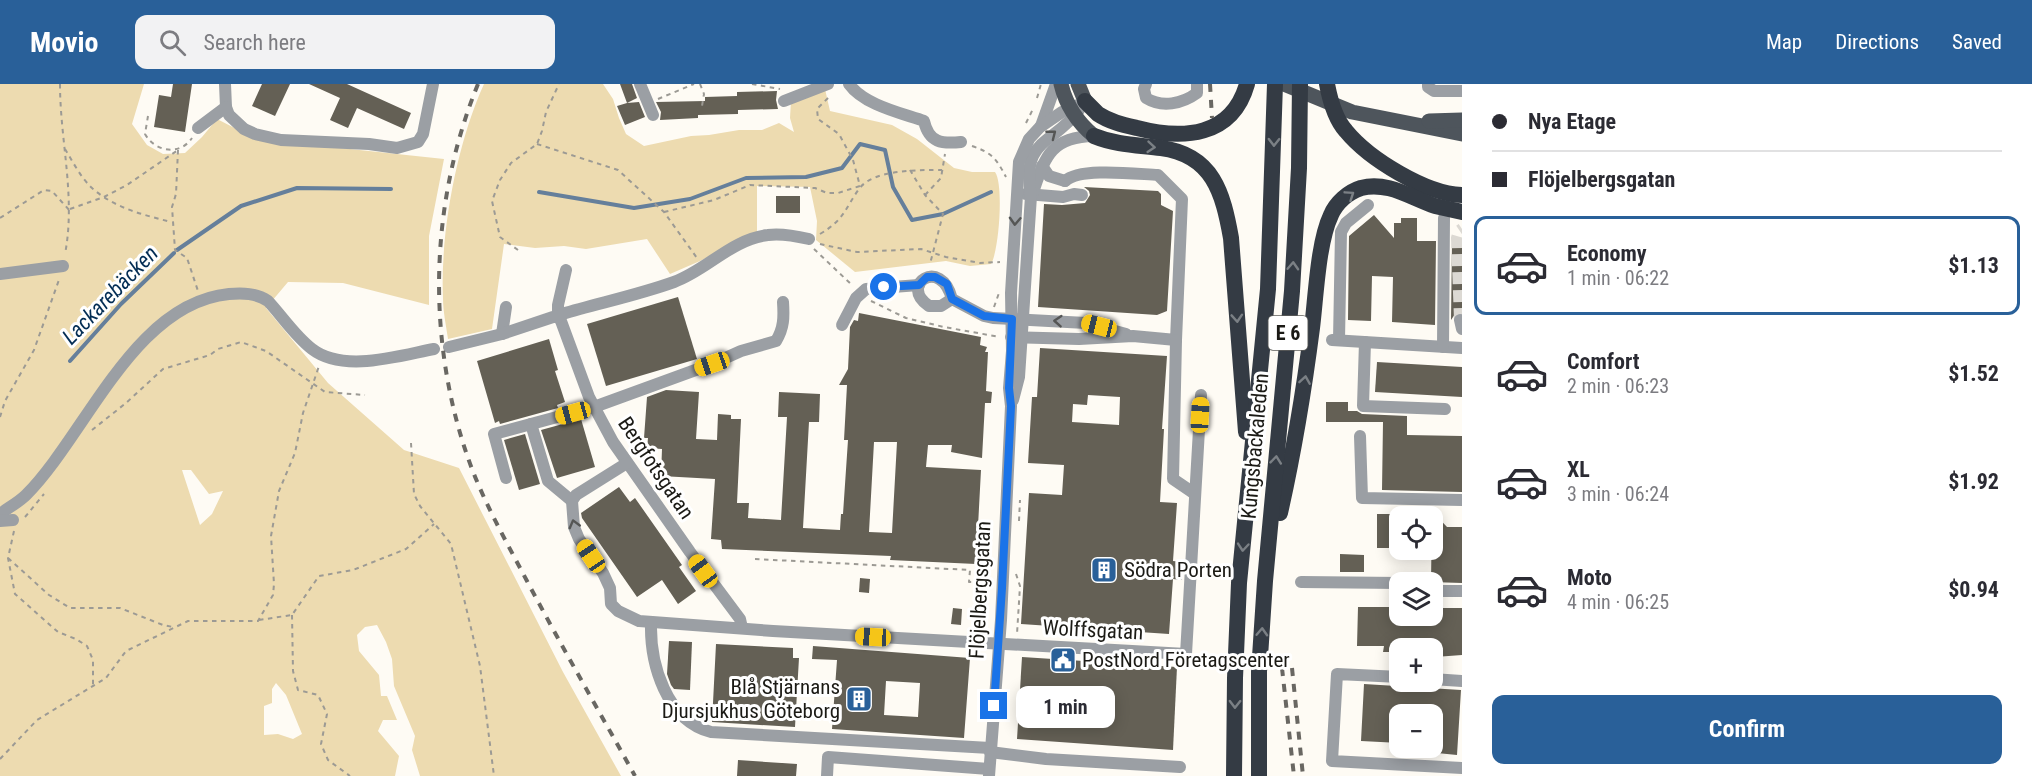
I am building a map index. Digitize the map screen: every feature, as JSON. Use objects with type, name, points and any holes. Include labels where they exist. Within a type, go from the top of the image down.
[{"type":"highway","points":[[1078,97],[1098,114],[1112,121],[1152,132],[1181,135],[1213,128],[1234,110],[1243,98],[1247,84]]},
{"type":"highway","name":"Kungsbackaleden","points":[[1234,776],[1239,583],[1268,289],[1275,84]]},
{"type":"highway","name":"Kungsbackaleden","points":[[1259,776],[1259,672],[1265,581],[1292,291],[1300,84]]},
{"type":"highway","points":[[1327,84],[1337,117],[1345,131],[1362,147],[1421,184],[1449,194],[1462,195]]},
{"type":"highway","points":[[1094,136],[1119,145],[1179,151],[1193,158],[1215,180],[1227,216],[1231,238],[1242,397],[1250,469]]},
{"type":"highway","points":[[1265,581],[1292,461],[1320,266],[1330,215],[1338,204],[1358,189],[1381,186],[1395,189],[1436,206],[1462,212]]},
{"type":"main road","points":[[1061,84],[1078,97],[1082,126],[1094,136]]},
{"type":"main road","points":[[1284,84],[1352,112],[1385,120],[1438,125],[1462,134]]},
{"type":"main road","points":[[1438,125],[1462,120]]},
{"type":"street","points":[[225,84],[226,108],[229,115],[244,129],[268,138],[369,144],[397,148],[418,142],[423,134],[428,98],[433,84]]},
{"type":"street","points":[[640,84],[651,109]]},
{"type":"street","points":[[849,84],[853,90],[872,101],[924,121],[926,131],[933,138],[947,144],[961,142]]},
{"type":"street","name":"Flöjelbergsgatan","points":[[1040,127],[1056,84]]},
{"type":"street","points":[[1146,84],[1144,88],[1146,98],[1154,103],[1169,104],[1188,100],[1197,93],[1197,84]]},
{"type":"street","points":[[1428,84],[1428,87],[1434,91],[1462,90]]},
{"type":"street","points":[[786,100],[831,88]]},
{"type":"street","name":"Flöjelbergsgatan","points":[[1017,319],[1011,293],[1013,187],[1019,162],[1029,139],[1040,127],[1078,97]]},
{"type":"street","name":"Flöjelbergsgatan","points":[[1031,196],[1028,174],[1032,156],[1078,97]]},
{"type":"street","points":[[198,128],[226,108]]},
{"type":"street","name":"Flöjelbergsgatan","points":[[989,772],[999,644],[1011,406],[1019,377],[1011,337],[1017,319],[1031,196],[1047,156],[1069,139],[1094,136]]},
{"type":"street","points":[[1042,166],[1049,176],[1065,181]]},
{"type":"street","points":[[1065,181],[1070,176],[1083,173],[1158,175],[1182,200],[1175,238],[1176,340],[1173,479],[1195,494]]},
{"type":"street","points":[[1013,187],[1031,196],[1078,195],[1068,189],[1065,181]]},
{"type":"street","points":[[1368,205],[1346,223],[1341,232],[1335,340],[1462,348]]},
{"type":"street","points":[[1443,347],[1444,218]]},
{"type":"street","points":[[449,347],[502,334],[674,282],[700,270],[731,248],[752,238],[771,234],[809,238]]},
{"type":"street","points":[[0,274],[63,266]]},
{"type":"street","points":[[558,317],[558,304],[566,270]]},
{"type":"street","points":[[842,325],[860,293],[872,288],[923,281],[935,277],[947,284],[952,299],[984,316],[1086,323],[1133,336]]},
{"type":"street","points":[[923,281],[917,290],[918,296],[929,306],[941,306],[952,299]]},
{"type":"street","points":[[0,514],[25,496],[63,449],[104,389],[146,339],[174,314],[201,300],[240,293],[262,297],[307,345],[333,359],[375,360],[434,349]]},
{"type":"street","points":[[506,478],[494,434],[594,407],[712,364],[741,351],[776,341],[782,332],[783,302]]},
{"type":"street","points":[[502,334],[506,307]]},
{"type":"street","name":"Bergfotsgatan","points":[[558,317],[594,407],[613,442],[740,620],[742,628]]},
{"type":"street","points":[[1097,339],[1101,332],[1099,326]]},
{"type":"street","points":[[1011,337],[1097,339],[1133,336],[1176,340]]},
{"type":"street","points":[[1365,342],[1363,406],[1445,410]]},
{"type":"street","points":[[1195,494],[1201,395]]},
{"type":"street","points":[[531,424],[548,481],[572,501]]},
{"type":"street","points":[[1360,436],[1362,498],[1462,500]]},
{"type":"street","points":[[627,463],[582,489],[572,501],[574,526],[579,539],[603,573],[610,588],[612,604],[618,611],[639,621],[651,623],[999,644]]},
{"type":"street","name":"Wolffsgatan","points":[[999,644],[1186,654],[1195,494]]},
{"type":"street","points":[[1301,582],[1389,583]]},
{"type":"street","points":[[1443,591],[1462,591]]},
{"type":"street","points":[[651,623],[652,654],[663,688],[686,718],[699,728],[711,732],[990,750],[1046,759],[1180,767]]},
{"type":"street","points":[[1389,676],[1337,674],[1332,761],[1462,768]]},
{"type":"street","points":[[1443,680],[1462,681]]},
{"type":"street","points":[[827,776],[828,756],[989,772]]},
{"type":"path","points":[[0,417],[5,401],[34,350],[63,266],[70,210],[60,119],[60,84]]},
{"type":"path","points":[[518,250],[500,237],[492,201],[500,180],[511,163],[537,144],[546,112],[559,84]]},
{"type":"path","points":[[651,109],[694,84]]},
{"type":"path","points":[[700,84],[704,94],[702,106]]},
{"type":"path","points":[[752,84],[785,90],[786,100]]},
{"type":"path","points":[[809,238],[838,221],[860,186],[853,160],[839,134],[818,119],[817,110],[831,88]]},
{"type":"path","points":[[148,116],[145,128],[148,140],[158,147],[178,150]]},
{"type":"path","points":[[70,210],[104,197],[141,176],[185,147],[198,128]]},
{"type":"path","points":[[961,142],[996,158],[1013,187]]},
{"type":"path","points":[[537,144],[618,170],[664,212],[700,270]]},
{"type":"path","points":[[925,195],[941,178],[947,144]]},
{"type":"path","points":[[64,146],[81,175],[104,197],[134,212],[171,222]]},
{"type":"path","points":[[178,150],[177,184],[171,222],[174,250],[187,258],[201,300]]},
{"type":"path","points":[[910,170],[925,195],[943,214],[923,281]]},
{"type":"path","points":[[664,212],[714,200],[750,185],[815,188],[838,193],[892,172],[942,170]]},
{"type":"path","points":[[0,218],[44,190],[52,191],[70,210]]},
{"type":"path","points":[[809,238],[817,243],[857,252],[921,249],[946,257],[980,263],[1004,262]]},
{"type":"path","points":[[809,238],[810,246],[867,300],[879,303],[906,318],[944,327],[1011,337]]},
{"type":"path","points":[[91,431],[163,369],[241,342],[266,351],[325,392],[365,395]]},
{"type":"path","points":[[258,621],[273,595],[272,536],[279,491],[295,453],[303,412],[322,355]]},
{"type":"path","points":[[411,443],[414,494],[420,506],[451,544],[454,555],[480,666],[494,776]]},
{"type":"path","points":[[44,494],[12,523],[8,558],[15,594],[58,632],[87,646],[93,660],[93,687]]},
{"type":"path","points":[[350,776],[328,760],[321,744],[327,714],[318,695],[298,690],[293,671],[292,615],[319,576],[353,570],[406,549],[434,524]]},
{"type":"path","points":[[8,558],[50,595],[70,608],[120,608],[174,627]]},
{"type":"path","points":[[755,560],[970,570],[969,582],[987,582]]},
{"type":"path","points":[[0,759],[37,720],[106,678],[126,651],[174,627],[188,621],[258,621],[292,615]]},
{"type":"shaded area","points":[[0,84],[144,84],[132,124],[147,145],[163,154],[185,153],[217,119],[256,139],[444,159],[429,236],[429,305],[343,283],[288,282],[266,308],[328,383],[404,450],[459,468],[563,672],[621,776],[420,776],[412,750],[415,736],[394,686],[392,659],[377,625],[365,627],[357,635],[359,651],[379,675],[381,696],[387,696],[397,720],[383,720],[378,731],[399,756],[395,776],[0,776]],"holes":[[[182,470],[191,470],[209,494],[223,491],[212,514],[200,525]],[[276,683],[286,695],[302,734],[293,739],[278,734],[264,735],[264,706],[272,703],[272,689]]]},
{"type":"shaded area","points":[[484,84],[603,84],[613,99],[626,134],[644,146],[691,136],[739,130],[762,130],[779,123],[794,132],[790,118],[791,101],[825,89],[830,111],[892,125],[917,139],[954,168],[972,172],[995,172],[998,179],[1000,203],[994,257],[991,264],[970,266],[946,261],[855,272],[816,240],[817,221],[810,187],[757,186],[757,232],[670,274],[647,239],[586,249],[564,246],[535,248],[504,244],[492,329],[448,339],[443,308],[444,245],[458,160],[474,107]]},
{"type":"building","points":[[173,84],[192,84],[185,132],[154,127],[159,95],[171,97]]},
{"type":"building","points":[[262,84],[290,84],[275,116],[252,106]]},
{"type":"building","points":[[309,84],[347,84],[411,113],[404,129],[357,108],[348,128],[330,120],[340,98]]},
{"type":"building","points":[[620,84],[632,84],[637,98],[627,103]]},
{"type":"building","points":[[777,91],[778,109],[738,110],[738,114],[698,115],[698,118],[660,120],[661,112],[656,102],[705,101],[705,97],[737,96],[737,92]]},
{"type":"building","points":[[639,102],[645,117],[625,125],[617,106]]},
{"type":"building","points":[[1084,187],[1158,191],[1161,194],[1161,205],[1173,211],[1167,311],[1157,315],[1038,307],[1044,204],[1085,203],[1090,195]]},
{"type":"building","points":[[776,196],[800,196],[800,213],[776,213]]},
{"type":"building","points":[[1374,215],[1394,238],[1394,223],[1401,223],[1401,218],[1417,218],[1417,241],[1436,241],[1435,325],[1392,322],[1393,277],[1372,276],[1371,321],[1348,320],[1349,236]]},
{"type":"building","points":[[1452,242],[1462,242],[1462,312],[1455,314],[1451,320]]},
{"type":"building","points":[[678,297],[697,359],[606,386],[587,324]]},
{"type":"building","points":[[859,313],[981,337],[980,345],[987,347],[985,352],[988,352],[986,391],[992,392],[991,403],[985,403],[982,458],[951,452],[952,445],[928,445],[926,467],[981,470],[976,564],[890,560],[891,556],[722,549],[721,540],[711,539],[715,479],[661,476],[662,449],[647,448],[648,438],[644,438],[647,397],[666,390],[699,392],[696,439],[717,440],[718,414],[731,415],[731,419],[741,419],[737,503],[749,503],[748,518],[781,520],[787,417],[778,417],[779,392],[820,394],[819,422],[809,422],[803,528],[840,530],[848,440],[844,440],[847,385],[839,385],[848,369],[850,327],[854,320],[858,321]],"holes":[[[874,442],[897,442],[892,533],[869,532]]]},
{"type":"building","points":[[549,339],[558,370],[555,371],[565,402],[557,405],[558,408],[500,424],[499,421],[495,423],[477,361]]},
{"type":"building","points":[[1040,348],[1167,356],[1160,502],[1177,503],[1173,561],[1183,562],[1182,580],[1173,579],[1169,634],[1021,624],[1029,493],[1062,495],[1064,465],[1028,463],[1032,397],[1037,397]],"holes":[[[1088,395],[1120,397],[1119,425],[1072,422],[1073,404],[1087,405]]]},
{"type":"building","points":[[1377,362],[1462,367],[1462,397],[1375,392]]},
{"type":"building","points":[[1326,402],[1348,402],[1348,411],[1357,411],[1362,414],[1407,416],[1407,435],[1462,436],[1462,492],[1382,490],[1383,422],[1326,422]]},
{"type":"building","points":[[581,419],[595,467],[557,478],[541,430]]},
{"type":"building","points":[[525,434],[540,484],[519,490],[504,440]]},
{"type":"building","points":[[619,487],[630,502],[635,498],[682,565],[679,567],[696,591],[678,604],[662,580],[637,597],[582,518],[581,513]]},
{"type":"building","points":[[1377,514],[1389,514],[1389,548],[1377,548]]},
{"type":"building","points":[[1443,523],[1447,527],[1462,527],[1462,583],[1443,582],[1443,572],[1431,572],[1431,560],[1443,560]]},
{"type":"building","points":[[1340,554],[1364,555],[1364,572],[1340,572]]},
{"type":"building","points":[[860,578],[870,579],[869,593],[859,592]]},
{"type":"building","points":[[1358,607],[1389,607],[1389,626],[1443,626],[1443,608],[1462,608],[1462,655],[1443,656],[1443,638],[1389,638],[1389,652],[1383,652],[1384,646],[1357,646]]},
{"type":"building","points":[[953,608],[962,609],[961,625],[951,624]]},
{"type":"building","points":[[669,641],[692,642],[690,690],[674,689],[671,685],[667,674]]},
{"type":"building","points":[[716,644],[793,648],[793,658],[799,658],[795,727],[712,722]]},
{"type":"building","name":"Blå Stjärnans Djursjukhus Göteborg","points":[[813,646],[970,658],[964,738],[832,729],[837,660],[812,659]],"holes":[[[886,681],[920,683],[918,717],[884,715]]]},
{"type":"building","points":[[1022,657],[1177,667],[1173,750],[1017,739]]},
{"type":"building","points":[[1364,684],[1389,686],[1389,692],[1461,690],[1457,755],[1443,754],[1443,704],[1389,704],[1389,742],[1361,741]]},
{"type":"building","points":[[738,760],[797,764],[796,776],[737,776]]},
{"type":"waterway","name":"Lackarebäcken","points":[[539,192],[634,208],[690,199],[746,178],[806,177],[842,168],[860,144],[885,150],[893,187],[912,220],[943,214],[991,192]]},
{"type":"waterway","name":"Lackarebäcken","points":[[177,250],[241,206],[297,188],[391,189]]},
{"type":"waterway","name":"Lackarebäcken","points":[[70,361],[121,304],[174,253]]},
{"type":"tunnel","points":[[1460,320],[1457,238],[1462,229]]},
{"type":"railway","points":[[478,84],[462,129],[450,175],[439,270],[440,318],[445,365],[454,412],[474,474],[495,521],[635,776]]},
{"type":"railway","points":[[1210,84],[1212,118]]},
{"type":"railway","points":[[1282,668],[1294,776]]},
{"type":"railway","points":[[1292,668],[1303,776]]},
{"type":"place","name":"Södra Porten","points":[[1104,570]]},
{"type":"place","name":"PostNord Företagscenter","points":[[1063,660]]},
{"type":"place","name":"Blå Stjärnans Djursjukhus Göteborg","points":[[859,699]]},
{"type":"route","points":[[884,287],[919,285],[927,277],[935,277],[947,284],[952,299],[984,316],[1012,319],[1009,388],[1011,406],[994,706]]}]
